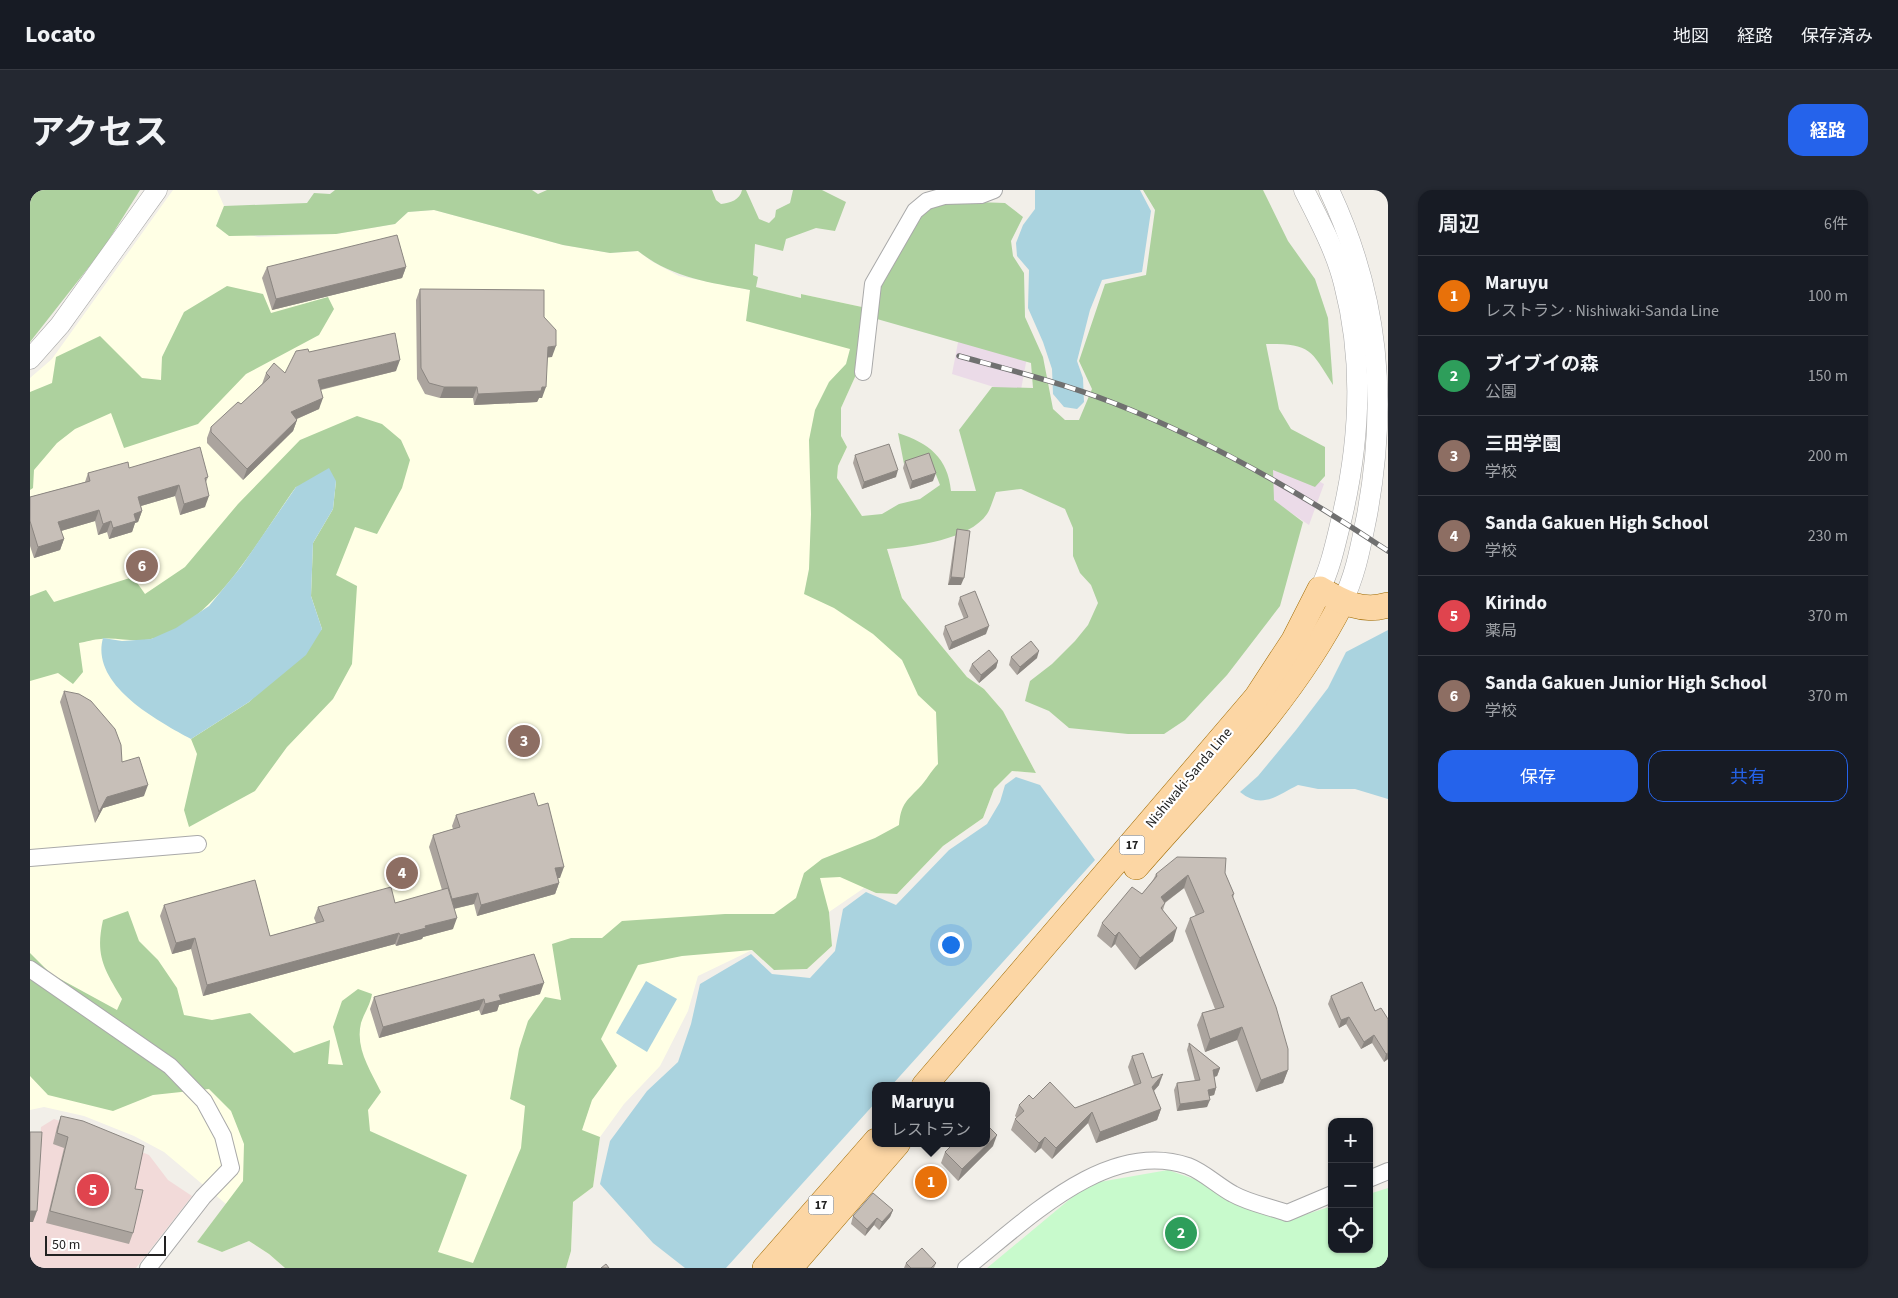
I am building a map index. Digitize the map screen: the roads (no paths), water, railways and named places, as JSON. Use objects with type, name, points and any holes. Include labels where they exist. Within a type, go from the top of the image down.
[{"type":"main road","points":[[1320,589],[1342,602],[1359,608],[1371,609],[1388,605]]},
{"type":"main road","name":"Nishiwaki-Sanda Line","points":[[927,1082],[1256,698],[1294,640],[1320,589]]},
{"type":"main road","name":"Nishiwaki-Sanda Line","points":[[950,1082],[1273,709],[1328,630],[1342,602]]},
{"type":"main road","name":"17","points":[[765,1268],[872,1146]]},
{"type":"main road","name":"17","points":[[790,1268],[895,1147]]},
{"type":"street","points":[[30,359],[60,325],[157,190]]},
{"type":"street","points":[[863,372],[874,284],[915,211],[927,201],[944,196],[981,195],[994,190]]},
{"type":"street","points":[[1304,190],[1328,239],[1344,283],[1351,316],[1358,384],[1358,418],[1351,474],[1335,545],[1320,589]]},
{"type":"street","points":[[1329,190],[1359,264],[1370,306],[1379,380],[1379,424],[1375,474],[1361,547],[1342,602]]},
{"type":"street","points":[[30,858],[198,844]]},
{"type":"street","points":[[30,969],[170,1066],[204,1101],[223,1136],[231,1168],[203,1197],[148,1268]]},
{"type":"street","points":[[966,1268],[1070,1187],[1108,1168],[1150,1161],[1173,1162],[1190,1167],[1234,1195],[1287,1213],[1328,1196]]},
{"type":"street","points":[[1373,1177],[1388,1171]]},
{"type":"water","points":[[1035,190],[1140,190],[1151,211],[1142,272],[1102,280],[1090,310],[1077,361],[1083,378],[1084,402],[1077,409],[1064,407],[1053,394],[1052,369],[1043,342],[1028,308],[1029,270],[1017,256],[1016,243],[1023,225],[1035,209]]},
{"type":"water","points":[[329,468],[336,481],[333,509],[313,543],[311,596],[322,629],[306,655],[249,702],[191,739],[145,712],[116,686],[107,671],[102,655],[103,638],[122,641],[151,639],[176,628],[209,606],[241,567],[296,487]]},
{"type":"water","points":[[1388,630],[1388,799],[1355,789],[1318,789],[1298,785],[1270,799],[1263,800],[1256,800],[1240,792],[1258,776],[1328,688],[1346,652]]},
{"type":"water","points":[[1016,777],[1040,785],[1095,860],[895,1082],[872,1082],[872,1106],[726,1268],[685,1268],[653,1243],[600,1184],[610,1141],[647,1091],[678,1062],[691,1024],[700,984],[751,954],[772,974],[810,978],[835,951],[843,909],[866,892],[896,905],[949,850],[987,824],[1000,802],[1005,785]]},
{"type":"water","points":[[646,981],[677,999],[647,1052],[616,1033]]},
{"type":"railway","points":[[959,356],[1036,377],[1092,395],[1183,433],[1288,488],[1388,551]]},
{"type":"place","name":"Sanda Gakuen Junior High School","points":[[142,566]]},
{"type":"place","name":"三田学園","points":[[524,741]]},
{"type":"place","name":"Sanda Gakuen High School","points":[[402,873]]},
{"type":"place","name":"Maruyu","points":[[931,1182]]},
{"type":"place","name":"Kirindo","points":[[93,1190]]},
{"type":"place","name":"ブイブイの森","points":[[1181,1233]]}]
